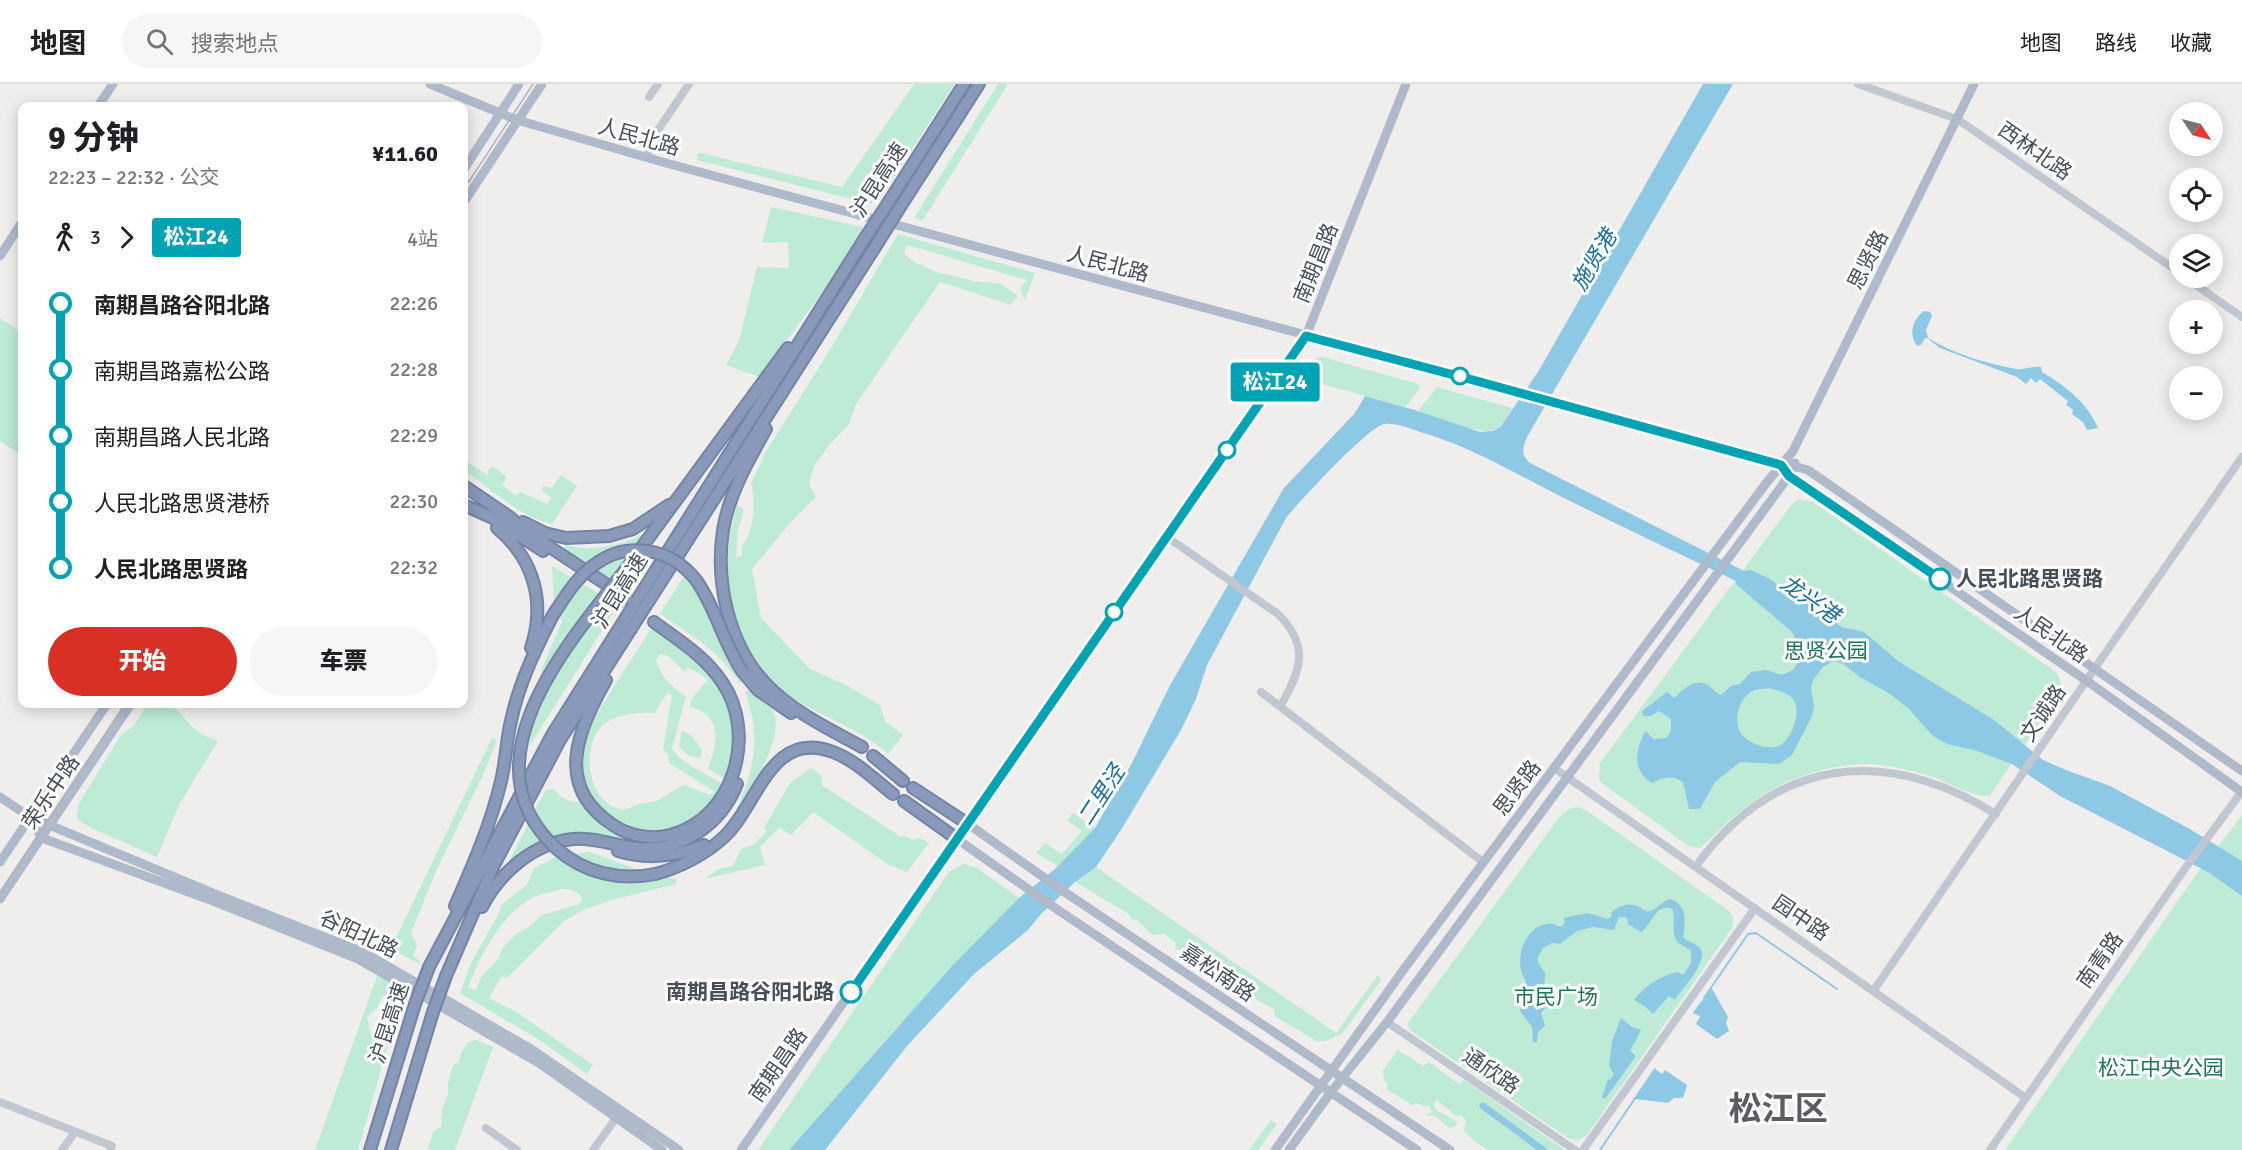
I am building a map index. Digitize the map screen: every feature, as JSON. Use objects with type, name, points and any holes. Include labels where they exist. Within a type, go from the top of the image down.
[{"type":"highway","name":"沪昆高速","points":[[370,1150],[415,1004],[429,967],[552,735],[964,84]]},
{"type":"highway","name":"沪昆高速","points":[[391,1150],[393,1137],[434,1013],[493,867],[561,740],[979,84]]},
{"type":"highway","points":[[831,293],[563,654],[538,694],[522,739],[520,775],[525,798],[534,819],[552,844],[568,857],[595,871],[616,876],[638,877],[655,874],[692,858],[724,837],[774,764],[798,750],[812,748],[836,753],[893,794]]},
{"type":"highway","points":[[527,666],[553,615],[578,580],[595,564],[622,552],[636,550],[660,553],[678,562],[695,580],[703,592],[726,646],[758,690],[807,722],[862,747],[810,718],[778,695],[760,676],[744,653],[729,617],[721,564],[723,529],[739,480],[841,300]]},
{"type":"highway","points":[[511,518],[545,533],[566,538],[609,536],[633,529],[653,517],[687,488]]},
{"type":"highway","points":[[468,489],[626,601],[468,507]]},
{"type":"highway","points":[[429,967],[487,833],[502,778],[510,722],[538,619],[535,582],[518,549],[479,512]]},
{"type":"highway","points":[[448,977],[484,902],[521,860],[557,841],[576,838],[638,848],[655,849],[670,846],[700,833],[720,813],[735,790],[742,770],[745,750],[744,721],[735,692],[719,666],[698,645],[655,620],[693,651],[723,682],[734,708],[739,736],[737,761],[728,786],[714,808],[688,828],[655,837],[628,833],[616,827],[594,811],[580,786],[576,758],[578,743],[588,715],[686,542]]},
{"type":"highway","points":[[873,756],[903,781]]},
{"type":"highway","points":[[913,788],[968,824]]},
{"type":"highway","points":[[904,801],[957,839]]},
{"type":"highway","points":[[593,841],[636,856],[655,858],[702,846],[733,827]]},
{"type":"main road","points":[[101,102],[113,84]]},
{"type":"main road","name":"人民北路","points":[[430,84],[517,120],[646,157],[1549,400],[1781,465],[1808,470],[2242,771]]},
{"type":"main road","points":[[468,163],[519,84]]},
{"type":"main road","points":[[468,196],[542,84]]},
{"type":"main road","name":"南期昌路","points":[[741,1150],[1306,336],[1406,84]]},
{"type":"main road","name":"思贤路","points":[[1275,1150],[1483,862],[1793,451],[1974,84]]},
{"type":"main road","points":[[0,256],[18,228]]},
{"type":"main road","points":[[1793,451],[1795,466]]},
{"type":"main road","name":"人民北路","points":[[1781,465],[1789,476],[2087,681],[2242,792]]},
{"type":"main road","name":"思贤路","points":[[1289,1150],[1331,1092],[1387,1022],[1795,466]]},
{"type":"main road","name":"荣乐中路","points":[[0,862],[104,708]]},
{"type":"main road","name":"荣乐中路","points":[[0,899],[128,708]]},
{"type":"main road","name":"谷阳北路","points":[[0,797],[30,817],[215,894],[363,952],[531,1048],[620,1114],[662,1150]]},
{"type":"main road","name":"谷阳北路","points":[[30,817],[42,838],[341,951],[527,1056],[679,1150]]},
{"type":"main road","name":"嘉松南路","points":[[968,824],[1066,893],[1450,1150]]},
{"type":"main road","name":"嘉松南路","points":[[957,839],[1025,888],[1417,1150]]},
{"type":"street","points":[[649,97],[658,84]]},
{"type":"street","points":[[646,157],[654,136],[689,84]]},
{"type":"street","name":"西林北路","points":[[1858,84],[1956,119],[2169,265]]},
{"type":"street","points":[[2201,288],[2242,316]]},
{"type":"street","name":"文诚路","points":[[1874,990],[2242,457]]},
{"type":"street","points":[[1167,537],[1251,594],[1291,626],[1300,647],[1300,664],[1281,705]]},
{"type":"street","points":[[1261,692],[1281,705],[1483,862]]},
{"type":"street","name":"园中路","points":[[1554,768],[2026,1098]]},
{"type":"street","points":[[1696,866],[1712,845],[1733,824],[1764,799],[1800,780],[1852,770],[1916,779],[1947,789],[1996,814]]},
{"type":"street","name":"南青路","points":[[1990,1150],[2186,867],[2242,792]]},
{"type":"street","points":[[1583,1150],[1755,908]]},
{"type":"street","name":"通欣路","points":[[1387,1022],[1575,1150]]},
{"type":"street","points":[[0,1102],[111,1148]]},
{"type":"street","points":[[593,1150],[620,1114]]},
{"type":"street","points":[[486,1128],[517,1150]]},
{"type":"street","points":[[62,1150],[75,1132]]},
{"type":"green space","points":[[914,84],[954,84],[879,201],[871,204],[697,160],[698,153],[701,153],[842,187]]},
{"type":"green space","points":[[998,84],[1008,84],[923,220],[914,218]]},
{"type":"green space","points":[[771,207],[863,227],[829,283],[760,377],[726,365],[739,341],[757,267],[789,268],[788,242],[762,243]]},
{"type":"green space","points":[[898,234],[1035,273],[1025,300],[1020,288],[1027,280],[907,245],[904,253],[914,262],[937,272],[978,282],[1000,283],[1018,296],[1011,305],[940,282],[856,404],[849,424],[829,445],[814,466],[809,484],[816,497],[790,523],[752,569],[761,618],[810,669],[848,686],[880,705],[885,721],[903,735],[888,754],[865,737],[786,694],[771,680],[747,646],[737,624],[729,591],[728,556],[737,506],[744,509],[738,530],[736,557],[742,556],[742,546],[749,533],[754,507],[751,484],[765,453],[828,353]]},
{"type":"green space","points":[[0,318],[18,330],[18,453],[0,441]]},
{"type":"green space","points":[[1323,357],[1418,384],[1420,388],[1405,407],[1300,378],[1312,361]]},
{"type":"green space","points":[[1437,387],[1512,408],[1503,422],[1495,429],[1488,431],[1457,425],[1418,411]]},
{"type":"green space","points":[[468,462],[488,475],[488,470],[493,466],[507,477],[502,485],[515,495],[521,492],[547,504],[552,498],[542,491],[543,486],[552,488],[561,475],[577,486],[552,524],[528,515],[468,473]]},
{"type":"green space","name":"思贤公园","points":[[1799,499],[1813,502],[2057,673],[2062,685],[2060,693],[1990,795],[1978,795],[1941,780],[1887,766],[1862,764],[1831,768],[1811,773],[1776,788],[1730,820],[1701,848],[1690,847],[1603,784],[1599,779],[1600,763],[1792,504]]},
{"type":"green space","points":[[643,534],[647,535],[628,563],[636,568],[625,588],[564,549],[566,545],[585,548],[605,547]]},
{"type":"green space","points":[[552,566],[618,605],[529,747],[532,726],[544,700],[537,687],[543,666],[562,621],[554,604]]},
{"type":"green space","points":[[686,573],[694,581],[744,681],[740,683],[713,652],[660,614]]},
{"type":"green space","points":[[652,627],[702,661],[730,704],[737,738],[728,780],[708,769],[715,741],[713,724],[701,711],[690,707],[691,700],[708,679],[688,667],[685,672],[668,656],[660,654],[656,660],[664,677],[686,696],[672,749],[689,764],[726,786],[696,822],[664,832],[633,831],[616,823],[593,801],[580,766],[579,754],[587,729]],"holes":[[[667,693],[672,695],[663,750],[668,754],[669,763],[715,792],[709,795],[685,785],[654,802],[624,809],[610,805],[601,797],[591,774],[591,747],[595,735],[607,722],[620,716],[655,713]]]},
{"type":"green space","points":[[749,690],[771,709],[776,721],[775,733],[766,761],[741,811],[737,808],[748,779],[754,751],[753,722],[745,692]]},
{"type":"green space","points":[[145,708],[174,708],[198,732],[218,741],[180,803],[157,857],[91,828],[77,819],[78,805],[120,736],[134,725]]},
{"type":"green space","points":[[682,731],[691,735],[702,750],[701,758],[688,755],[679,746]]},
{"type":"green space","points":[[492,738],[497,740],[483,775],[437,869],[411,933],[417,945],[413,956],[420,961],[419,964],[381,944],[386,942],[393,944]]},
{"type":"green space","points":[[811,768],[822,776],[822,785],[901,837],[905,836],[913,840],[919,838],[929,843],[907,872],[889,865],[813,812],[791,835],[779,828],[760,847],[765,865],[704,879],[721,868],[733,866],[741,849],[755,844],[767,831],[764,828],[790,783]]},
{"type":"green space","points":[[554,789],[567,800],[584,802],[598,820],[607,827],[676,841],[653,846],[583,833],[556,839],[544,826],[535,809],[546,790]]},
{"type":"green space","name":"市民广场","points":[[1578,807],[1586,810],[1729,911],[1733,921],[1732,928],[1587,1135],[1576,1140],[1568,1138],[1414,1033],[1409,1029],[1408,1023],[1561,815],[1569,809]]},
{"type":"green space","points":[[1073,813],[1095,828],[1058,866],[1036,853],[1045,843],[1062,854],[1082,831],[1067,821]]},
{"type":"green space","name":"松江中央公园","points":[[2242,815],[2242,1150],[2005,1150],[2195,876]]},
{"type":"green space","points":[[530,821],[544,842],[527,850],[513,862],[510,859]]},
{"type":"green space","points":[[590,852],[643,872],[676,879],[676,884],[615,899],[586,909],[564,921],[508,977],[501,977],[489,998],[515,1011],[593,1065],[587,1074],[538,1039],[460,993],[471,963],[502,904],[527,885],[534,868],[558,856]],"holes":[[[561,889],[576,892],[583,899],[579,904],[542,915],[526,929],[516,934],[503,947],[498,959],[481,977],[476,990],[468,988],[485,949],[511,913],[534,897]]]},
{"type":"green space","points":[[964,864],[977,868],[1019,898],[999,921],[952,966],[789,1150],[758,1150],[949,872]]},
{"type":"green space","points":[[1096,867],[1336,1033],[1378,975],[1381,980],[1342,1034],[1325,1041],[1316,1041],[1275,1016],[1274,1009],[1234,987],[1235,982],[1219,970],[1209,971],[1176,948],[1175,942],[1164,934],[1152,935],[1136,919],[1132,920],[1129,914],[1075,882]]},
{"type":"green space","points":[[380,974],[408,988],[406,999],[402,1002],[383,996],[377,1008],[367,1017],[370,1032],[377,1039],[386,1033],[388,1017],[396,1018],[358,1150],[315,1150],[377,976]]},
{"type":"green space","points":[[476,1040],[493,1047],[455,1150],[430,1150],[428,1147],[434,1131],[441,1127],[442,1109],[448,1095],[448,1083],[453,1065],[459,1062],[468,1042]]},
{"type":"green space","points":[[1398,1050],[1423,1066],[1429,1062],[1459,1084],[1464,1080],[1565,1150],[1488,1150],[1464,1131],[1466,1121],[1461,1115],[1456,1116],[1437,1100],[1433,1104],[1436,1110],[1458,1122],[1456,1126],[1449,1128],[1435,1116],[1426,1115],[1432,1112],[1429,1106],[1416,1103],[1412,1105],[1386,1089],[1388,1084],[1384,1080],[1383,1070]]},
{"type":"green space","points":[[1271,1120],[1277,1124],[1258,1150],[1249,1150]]},
{"type":"water","points":[[1703,84],[1733,84],[1527,437],[1524,448],[1525,457],[1530,463],[1744,571],[1751,570],[1792,594],[1823,605],[1834,622],[1842,627],[1864,632],[1898,661],[1994,720],[2043,760],[2110,786],[2188,828],[2242,861],[2242,896],[2208,872],[2060,796],[2012,764],[1974,750],[1947,744],[1933,736],[1908,708],[1890,694],[1860,677],[1842,663],[1833,661],[1823,667],[1813,680],[1812,716],[1792,755],[1779,764],[1740,762],[1715,782],[1700,809],[1689,809],[1683,782],[1675,778],[1668,778],[1652,783],[1645,778],[1638,766],[1639,745],[1645,731],[1654,739],[1666,738],[1671,731],[1671,719],[1659,711],[1651,716],[1643,716],[1642,711],[1667,692],[1674,698],[1694,683],[1704,683],[1721,695],[1731,686],[1740,684],[1751,672],[1766,670],[1782,675],[1793,670],[1798,662],[1797,644],[1793,633],[1736,584],[1736,581],[1477,454],[1407,427],[1384,424],[1349,451],[1286,518],[1207,665],[1196,699],[1181,730],[1096,867],[1075,882],[1041,914],[1028,930],[974,974],[907,1046],[825,1150],[789,1150],[952,966],[1019,898],[1055,869],[1095,828],[1132,763],[1169,687],[1284,488],[1355,413],[1365,396],[1480,432],[1493,431],[1501,426],[1538,372]],"holes":[[[1769,688],[1784,692],[1791,697],[1796,708],[1792,731],[1784,743],[1774,747],[1751,742],[1739,730],[1737,718],[1739,707],[1745,697],[1757,690]]]},
{"type":"water","points":[[1924,311],[1930,312],[1932,316],[1926,330],[1928,338],[1971,358],[2017,369],[2041,367],[2042,372],[2067,389],[2082,403],[2098,428],[2087,430],[2083,422],[2072,414],[2073,410],[2066,405],[2068,401],[2040,379],[2036,383],[2031,378],[2026,384],[2017,377],[1940,348],[1927,338],[1917,346],[1913,337],[1913,327],[1917,318]]},
{"type":"water","points":[[1670,899],[1683,910],[1685,920],[1683,937],[1699,947],[1702,952],[1699,966],[1675,1000],[1669,996],[1653,1014],[1634,1000],[1643,990],[1660,978],[1678,972],[1683,975],[1691,963],[1691,951],[1679,943],[1674,935],[1672,909],[1666,908],[1658,911],[1641,932],[1628,924],[1627,917],[1619,917],[1614,930],[1593,927],[1577,931],[1560,944],[1552,943],[1543,948],[1538,962],[1545,973],[1544,991],[1548,1005],[1541,1013],[1545,1026],[1538,1032],[1537,1042],[1533,1043],[1532,1027],[1520,1011],[1526,981],[1520,963],[1521,953],[1529,935],[1543,925],[1553,924],[1561,927],[1565,923],[1564,918],[1587,913],[1608,919],[1612,911],[1622,906],[1629,904],[1648,911]]},
{"type":"water","points":[[1711,987],[1728,1017],[1726,1023],[1729,1031],[1717,1039],[1696,1024],[1700,1017],[1694,1013]]},
{"type":"water","points":[[1621,1018],[1632,1027],[1641,1030],[1630,1051],[1636,1056],[1605,1099],[1602,1097],[1608,1079],[1610,1080],[1614,1074],[1609,1066],[1612,1041]]},
{"type":"water","points":[[1655,1069],[1662,1074],[1665,1070],[1687,1085],[1683,1098],[1674,1098],[1668,1103],[1635,1099]]},
{"type":"waterway","points":[[1704,998],[1748,934],[1756,933],[1837,989]]},
{"type":"waterway","points":[[1694,1013],[1701,1003]]},
{"type":"waterway","points":[[1600,1150],[1655,1069]]},
{"type":"waterway","points":[[1483,1106],[1543,1150]]},
{"type":"tunnel","points":[[624,603],[654,622]]},
{"type":"tram line","points":[[468,183],[533,84]]},
{"type":"tram line","points":[[0,892],[122,708]]},
{"type":"bus line","name":"松江24","points":[[851,992],[1306,336],[1781,465],[1789,476],[1940,579]]},
{"type":"place","name":"人民北路思贤路","points":[[1940,579]]},
{"type":"place","name":"南期昌路谷阳北路","points":[[851,992]]},
{"type":"district","name":"松江区","points":[[1778,1109]]},
{"type":"water label","name":"施贤港","points":[[1594,260]]},
{"type":"water label","name":"龙兴港","points":[[1810,599]]},
{"type":"water label","name":"二里泾","points":[[1101,795]]}]
